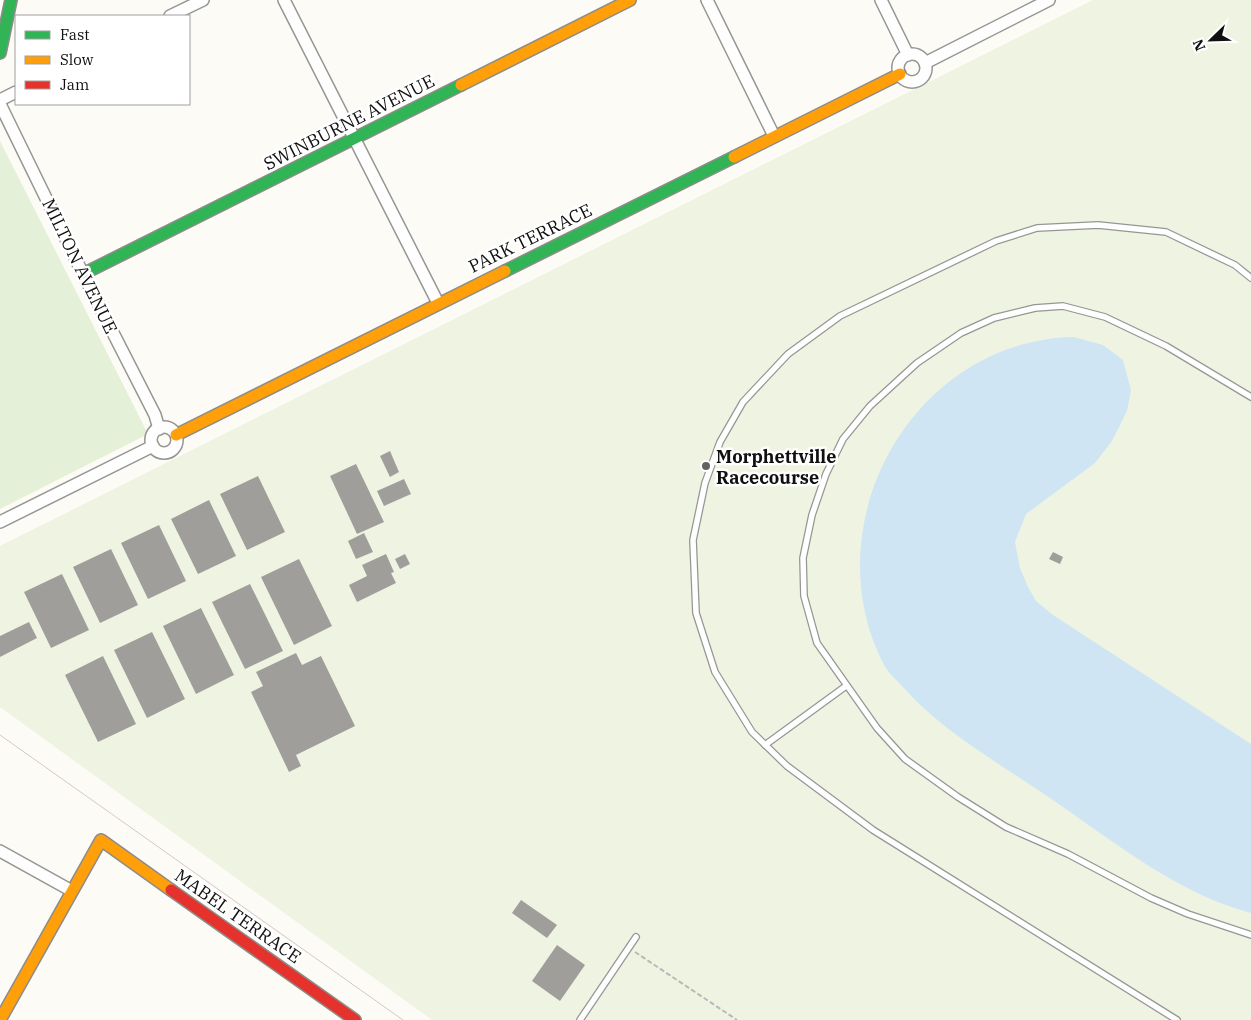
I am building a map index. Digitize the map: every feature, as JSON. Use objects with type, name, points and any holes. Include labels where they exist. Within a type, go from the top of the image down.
[{"type":"street","points":[[0,53],[10,0]]},
{"type":"street","points":[[172,15],[203,0]]},
{"type":"street","points":[[284,0],[438,303]]},
{"type":"street","name":"SWINBURNE AVENUE","points":[[82,274],[630,0]]},
{"type":"street","points":[[706,0],[774,136]]},
{"type":"street","points":[[881,0],[908,55]]},
{"type":"street","points":[[925,63],[1049,0]]},
{"type":"street","points":[[908,55],[916,55],[925,63],[925,73],[918,81],[906,80],[900,74],[900,61],[908,55]]},
{"type":"street","name":"PARK TERRACE","points":[[176,435],[900,74]]},
{"type":"street","points":[[0,100],[15,92]]},
{"type":"street","name":"MILTON AVENUE","points":[[0,104],[82,274],[160,428]]},
{"type":"street","points":[[160,428],[168,428],[176,435],[175,447],[169,452],[158,452],[153,446],[152,438],[160,428]]},
{"type":"street","points":[[0,522],[153,446]]},
{"type":"street","name":"MABEL TERRACE","points":[[72,891],[101,840],[356,1020]]},
{"type":"street","points":[[0,851],[72,891],[0,1020]]},
{"type":"lane","points":[[1177,1020],[873,830],[786,766],[752,732],[714,672],[696,614],[693,540],[705,483],[720,442],[742,402],[788,354],[840,316],[996,242],[1037,228],[1098,224],[1166,232],[1235,265],[1251,278]]},
{"type":"lane","points":[[1251,397],[1166,346],[1105,316],[1063,306],[1035,308],[994,318],[960,334],[917,363],[870,406],[843,439],[826,474],[812,515],[803,558],[804,596],[817,643],[877,728],[905,759],[958,798],[1006,827],[1068,854],[1151,898],[1188,914],[1251,935]]},
{"type":"lane","points":[[765,745],[846,686]]},
{"type":"lane","points":[[580,1020],[636,937]]},
{"type":"path","points":[[628,948],[737,1020]]},
{"type":"green space","name":"Morphettville Racecourse","points":[[1093,0],[1251,0],[1251,1020],[432,1020],[0,707],[0,546]]},
{"type":"green space","points":[[0,141],[148,434],[0,509]]},
{"type":"water","points":[[1074,337],[1103,345],[1123,360],[1131,390],[1127,411],[1112,441],[1095,463],[1026,514],[1015,542],[1020,568],[1036,601],[1053,615],[1251,744],[1251,913],[1223,904],[1168,878],[950,730],[917,702],[886,668],[865,611],[860,555],[870,500],[891,449],[924,405],[966,370],[1017,346]]},
{"type":"building","points":[[390,451],[399,472],[390,477],[380,456]]},
{"type":"building","points":[[356,464],[384,522],[357,534],[330,476]]},
{"type":"building","points":[[258,476],[285,532],[247,550],[220,494]]},
{"type":"building","points":[[404,479],[411,494],[384,506],[377,491]]},
{"type":"building","points":[[209,500],[236,556],[198,574],[171,519]]},
{"type":"building","points":[[159,525],[186,581],[148,599],[121,543]]},
{"type":"building","points":[[364,533],[373,552],[356,559],[348,541]]},
{"type":"building","points":[[111,549],[138,605],[100,623],[73,567]]},
{"type":"building","points":[[1053,552],[1063,557],[1060,564],[1049,559]]},
{"type":"building","points":[[386,554],[394,572],[391,573],[396,583],[357,602],[349,585],[367,576],[362,565]]},
{"type":"building","points":[[405,554],[410,564],[400,569],[395,559]]},
{"type":"building","points":[[299,559],[332,626],[294,645],[261,577]]},
{"type":"building","points":[[62,574],[89,630],[51,648],[24,592]]},
{"type":"building","points":[[250,584],[283,651],[245,669],[212,602]]},
{"type":"building","points":[[201,608],[234,675],[196,694],[163,626]]},
{"type":"building","points":[[29,622],[37,638],[0,657],[0,636]]},
{"type":"building","points":[[152,632],[185,699],[147,718],[114,650]]},
{"type":"building","points":[[296,653],[302,665],[321,656],[355,726],[296,755],[301,766],[289,772],[251,692],[263,686],[256,672]]},
{"type":"building","points":[[103,656],[136,724],[98,742],[65,675]]},
{"type":"building","points":[[521,900],[557,925],[547,938],[512,913]]},
{"type":"building","points":[[557,945],[585,965],[560,1001],[532,981]]},
{"type":"tram line","points":[[0,735],[403,1020]]},
{"type":"traffic: fast","points":[[0,53],[11,0]]},
{"type":"traffic: fast","points":[[83,274],[461,85]]},
{"type":"traffic: fast","points":[[505,271],[734,157]]},
{"type":"traffic: slow","points":[[461,85],[630,0]]},
{"type":"traffic: slow","points":[[734,157],[900,74]]},
{"type":"traffic: slow","points":[[176,435],[505,271]]},
{"type":"traffic: slow","points":[[0,1020],[101,840],[171,890]]},
{"type":"traffic: jam","points":[[171,890],[355,1020]]},
{"type":"place","name":"Morphettville Racecourse","points":[[706,466]]}]
